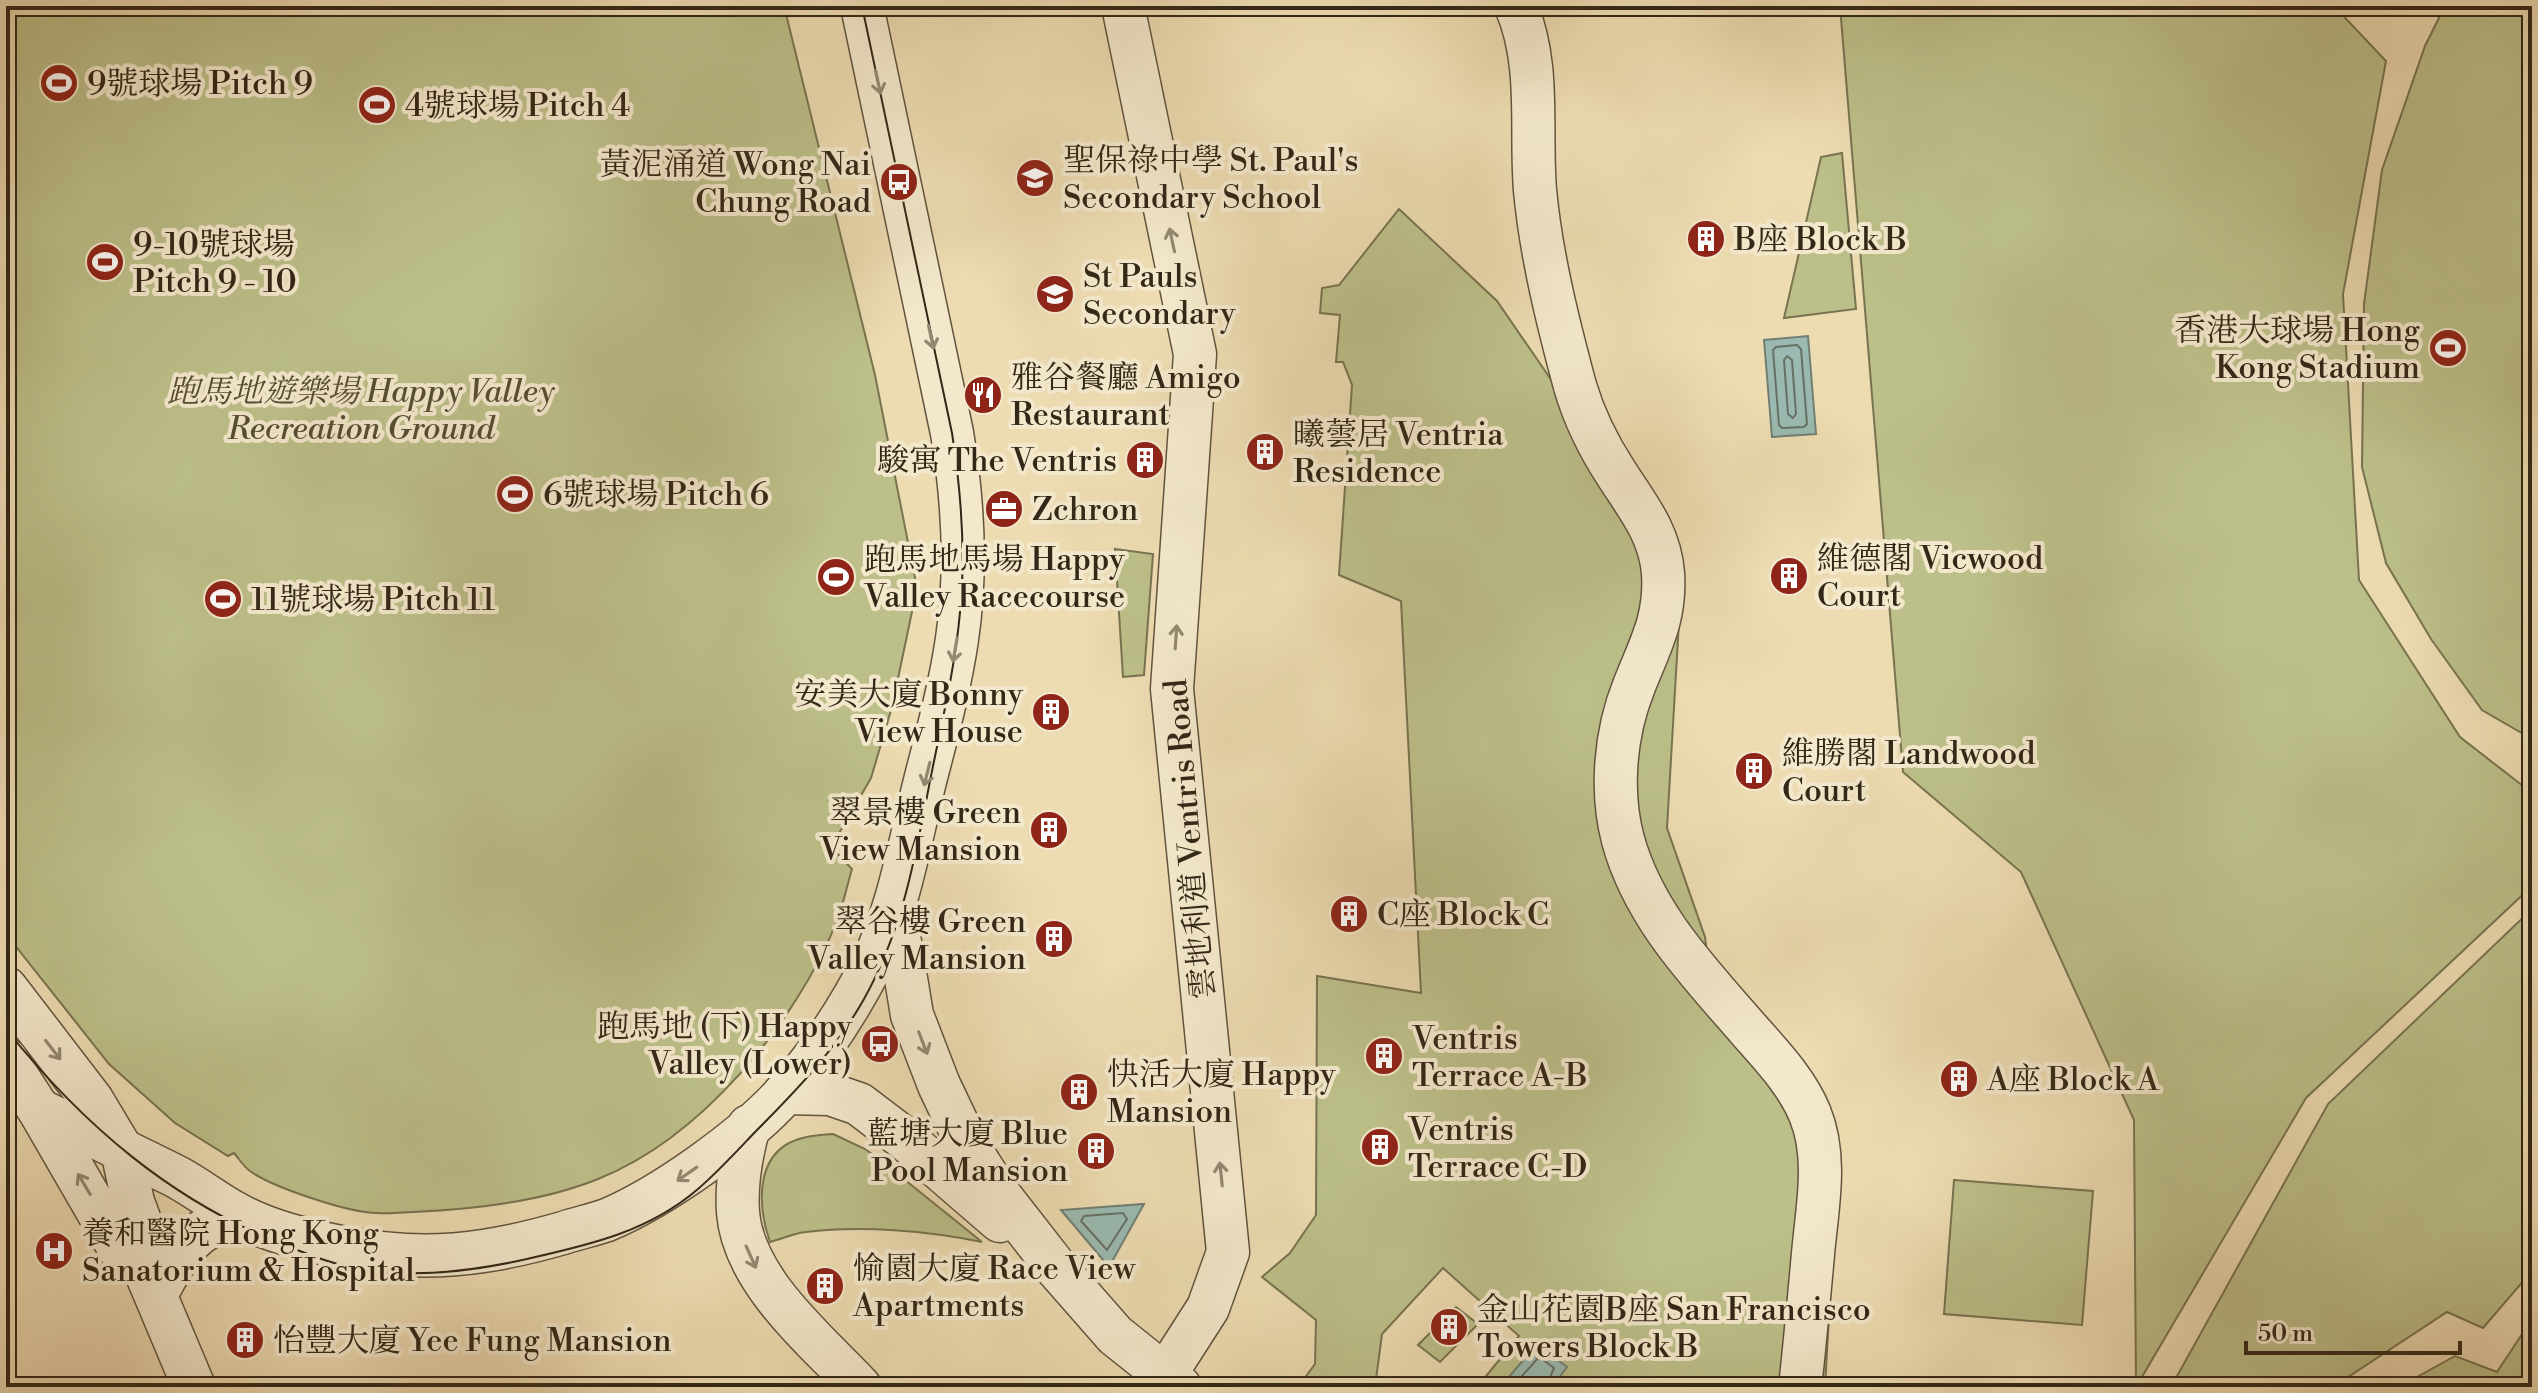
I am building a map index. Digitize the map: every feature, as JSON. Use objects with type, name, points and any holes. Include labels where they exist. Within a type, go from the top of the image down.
[{"type":"street","points":[[39,1110],[188,1183],[236,1214],[306,1241],[365,1250],[443,1255],[522,1245],[607,1220],[667,1187],[727,1146],[785,1093],[847,1008],[873,961],[894,905],[946,699],[960,611],[962,557],[952,433],[862,6]]},
{"type":"street","name":"雲地利道 Ventris Road","points":[[1123,6],[1195,354],[1172,689],[1228,1252],[1208,1308],[1172,1381]]},
{"type":"street","points":[[1516,6],[1531,63],[1534,170],[1540,228],[1576,389],[1585,415],[1608,459],[1653,529],[1662,564],[1662,617],[1633,688],[1620,741],[1616,797],[1621,834],[1634,874],[1653,911],[1676,944],[1787,1075],[1810,1114],[1815,1132],[1820,1171],[1800,1387]]},
{"type":"street","points":[[894,905],[912,1015],[939,1085],[968,1146],[991,1182],[1058,1270],[1115,1335],[1172,1381]]},
{"type":"street","points":[[6,988],[92,1100],[122,1150],[133,1202],[148,1241],[150,1280],[194,1387]]},
{"type":"street","points":[[6,1059],[124,1257],[150,1280]]},
{"type":"street","points":[[785,1093],[830,1094],[859,1104],[905,1139],[1058,1270]]},
{"type":"street","points":[[749,1126],[738,1172],[738,1214],[745,1242],[763,1282],[860,1387]]},
{"type":"street","points":[[150,1280],[192,1237],[236,1214]]},
{"type":"green space","name":"跑馬地遊樂場 Happy Valley Recreation Ground","points":[[6,6],[784,6],[875,375],[917,588],[892,707],[871,778],[831,847],[852,869],[837,921],[819,960],[771,1037],[741,1073],[673,1136],[636,1160],[576,1187],[507,1203],[460,1209],[364,1212],[292,1191],[248,1169],[234,1153],[228,1156],[175,1123],[109,1064],[6,934]]},
{"type":"green space","points":[[1840,6],[2334,6],[2386,61],[2343,294],[2359,580],[2460,737],[2532,793],[2532,886],[2306,1098],[2136,1387],[2134,1120],[2021,872],[1903,772]]},
{"type":"green space","name":"香港大球場 Hong Kong Stadium","points":[[2445,6],[2532,6],[2532,739],[2482,710],[2431,639],[2386,563],[2362,467],[2364,304],[2382,170],[2425,46]]},
{"type":"green space","points":[[1842,153],[1856,309],[1784,318],[1821,157]]},
{"type":"green space","points":[[1399,209],[1497,301],[1682,570],[1667,828],[1705,937],[1710,978],[1836,1193],[1825,1387],[1477,1387],[1519,1336],[1443,1268],[1382,1334],[1375,1387],[1298,1387],[1315,1364],[1316,1320],[1262,1277],[1290,1253],[1316,1215],[1317,976],[1421,993],[1401,601],[1339,575],[1352,385],[1343,362],[1336,362],[1340,315],[1320,313],[1322,288],[1339,285]]},
{"type":"green space","points":[[1115,549],[1153,554],[1144,675],[1123,677]]},
{"type":"green space","points":[[2532,909],[2532,1271],[2483,1328],[2447,1312],[2333,1387],[2171,1387],[2328,1104]]},
{"type":"green space","points":[[833,1134],[879,1159],[982,1242],[917,1232],[849,1229],[802,1233],[770,1242],[763,1216],[762,1188],[770,1162],[789,1143],[811,1136]]},
{"type":"green space","points":[[1954,1180],[2093,1191],[2082,1325],[1944,1314]]},
{"type":"green space","points":[[1456,1307],[1478,1324],[1440,1362],[1418,1345]]},
{"type":"green space","points":[[2532,1319],[2532,1387],[2399,1387],[2455,1356],[2497,1372]]},
{"type":"water","points":[[1808,336],[1816,434],[1772,437],[1764,340]]},
{"type":"water","points":[[1144,1204],[1109,1267],[1061,1210]]},
{"type":"water","points":[[1537,1344],[1567,1367],[1552,1387],[1506,1387],[1503,1384]]},
{"type":"tram line","points":[[6,1029],[35,1064],[98,1128],[132,1157],[205,1207],[245,1228],[325,1260],[365,1270],[405,1273],[466,1270],[527,1259],[617,1235],[659,1216],[679,1204],[713,1175],[815,1068],[864,999],[898,920],[913,865],[947,697],[962,590],[962,522],[952,433],[862,6]]},
{"type":"place","name":"9號球場 Pitch 9","points":[[59,83]]},
{"type":"place","name":"4號球場 Pitch 4","points":[[377,105]]},
{"type":"place","name":"聖保祿中學 St. Paul's Secondary School","points":[[1035,178]]},
{"type":"place","name":"黃泥涌道 Wong Nai Chung Road","points":[[899,182]]},
{"type":"place","name":"B座 Block B","points":[[1706,239]]},
{"type":"place","name":"9-10號球場 Pitch 9 - 10","points":[[105,262]]},
{"type":"place","name":"St Pauls Secondary","points":[[1055,294]]},
{"type":"place","name":"香港大球場 Hong Kong Stadium","points":[[2448,348]]},
{"type":"place","name":"雅谷餐廳 Amigo Restaurant","points":[[983,395]]},
{"type":"place","name":"曦蕓居 Ventria Residence","points":[[1265,452]]},
{"type":"place","name":"駿寓 The Ventris","points":[[1145,460]]},
{"type":"place","name":"6號球場 Pitch 6","points":[[515,494]]},
{"type":"place","name":"Zchron","points":[[1004,509]]},
{"type":"place","name":"維德閣 Vicwood Court","points":[[1789,576]]},
{"type":"place","name":"跑馬地馬場 Happy Valley Racecourse","points":[[836,577]]},
{"type":"place","name":"11號球場 Pitch 11","points":[[223,599]]},
{"type":"place","name":"安美大廈 Bonny View House","points":[[1051,712]]},
{"type":"place","name":"維勝閣 Landwood Court","points":[[1754,771]]},
{"type":"place","name":"翠景樓 Green View Mansion","points":[[1049,830]]},
{"type":"place","name":"C座 Block C","points":[[1349,914]]},
{"type":"place","name":"翠谷樓 Green Valley Mansion","points":[[1054,939]]},
{"type":"place","name":"跑馬地 (下) Happy Valley (Lower)","points":[[880,1044]]},
{"type":"place","name":"Ventris Terrace A-B","points":[[1384,1056]]},
{"type":"place","name":"A座 Block A","points":[[1959,1079]]},
{"type":"place","name":"快活大廈 Happy Mansion","points":[[1079,1092]]},
{"type":"place","name":"Ventris Terrace C-D","points":[[1380,1147]]},
{"type":"place","name":"藍塘大廈 Blue Pool Mansion","points":[[1096,1151]]},
{"type":"place","name":"養和醫院 Hong Kong Sanatorium & Hospital","points":[[54,1251]]},
{"type":"place","name":"愉園大廈 Race View Apartments","points":[[825,1286]]},
{"type":"place","name":"金山花園B座 San Francisco Towers Block B","points":[[1449,1327]]},
{"type":"place","name":"怡豐大廈 Yee Fung Mansion","points":[[245,1340]]}]
